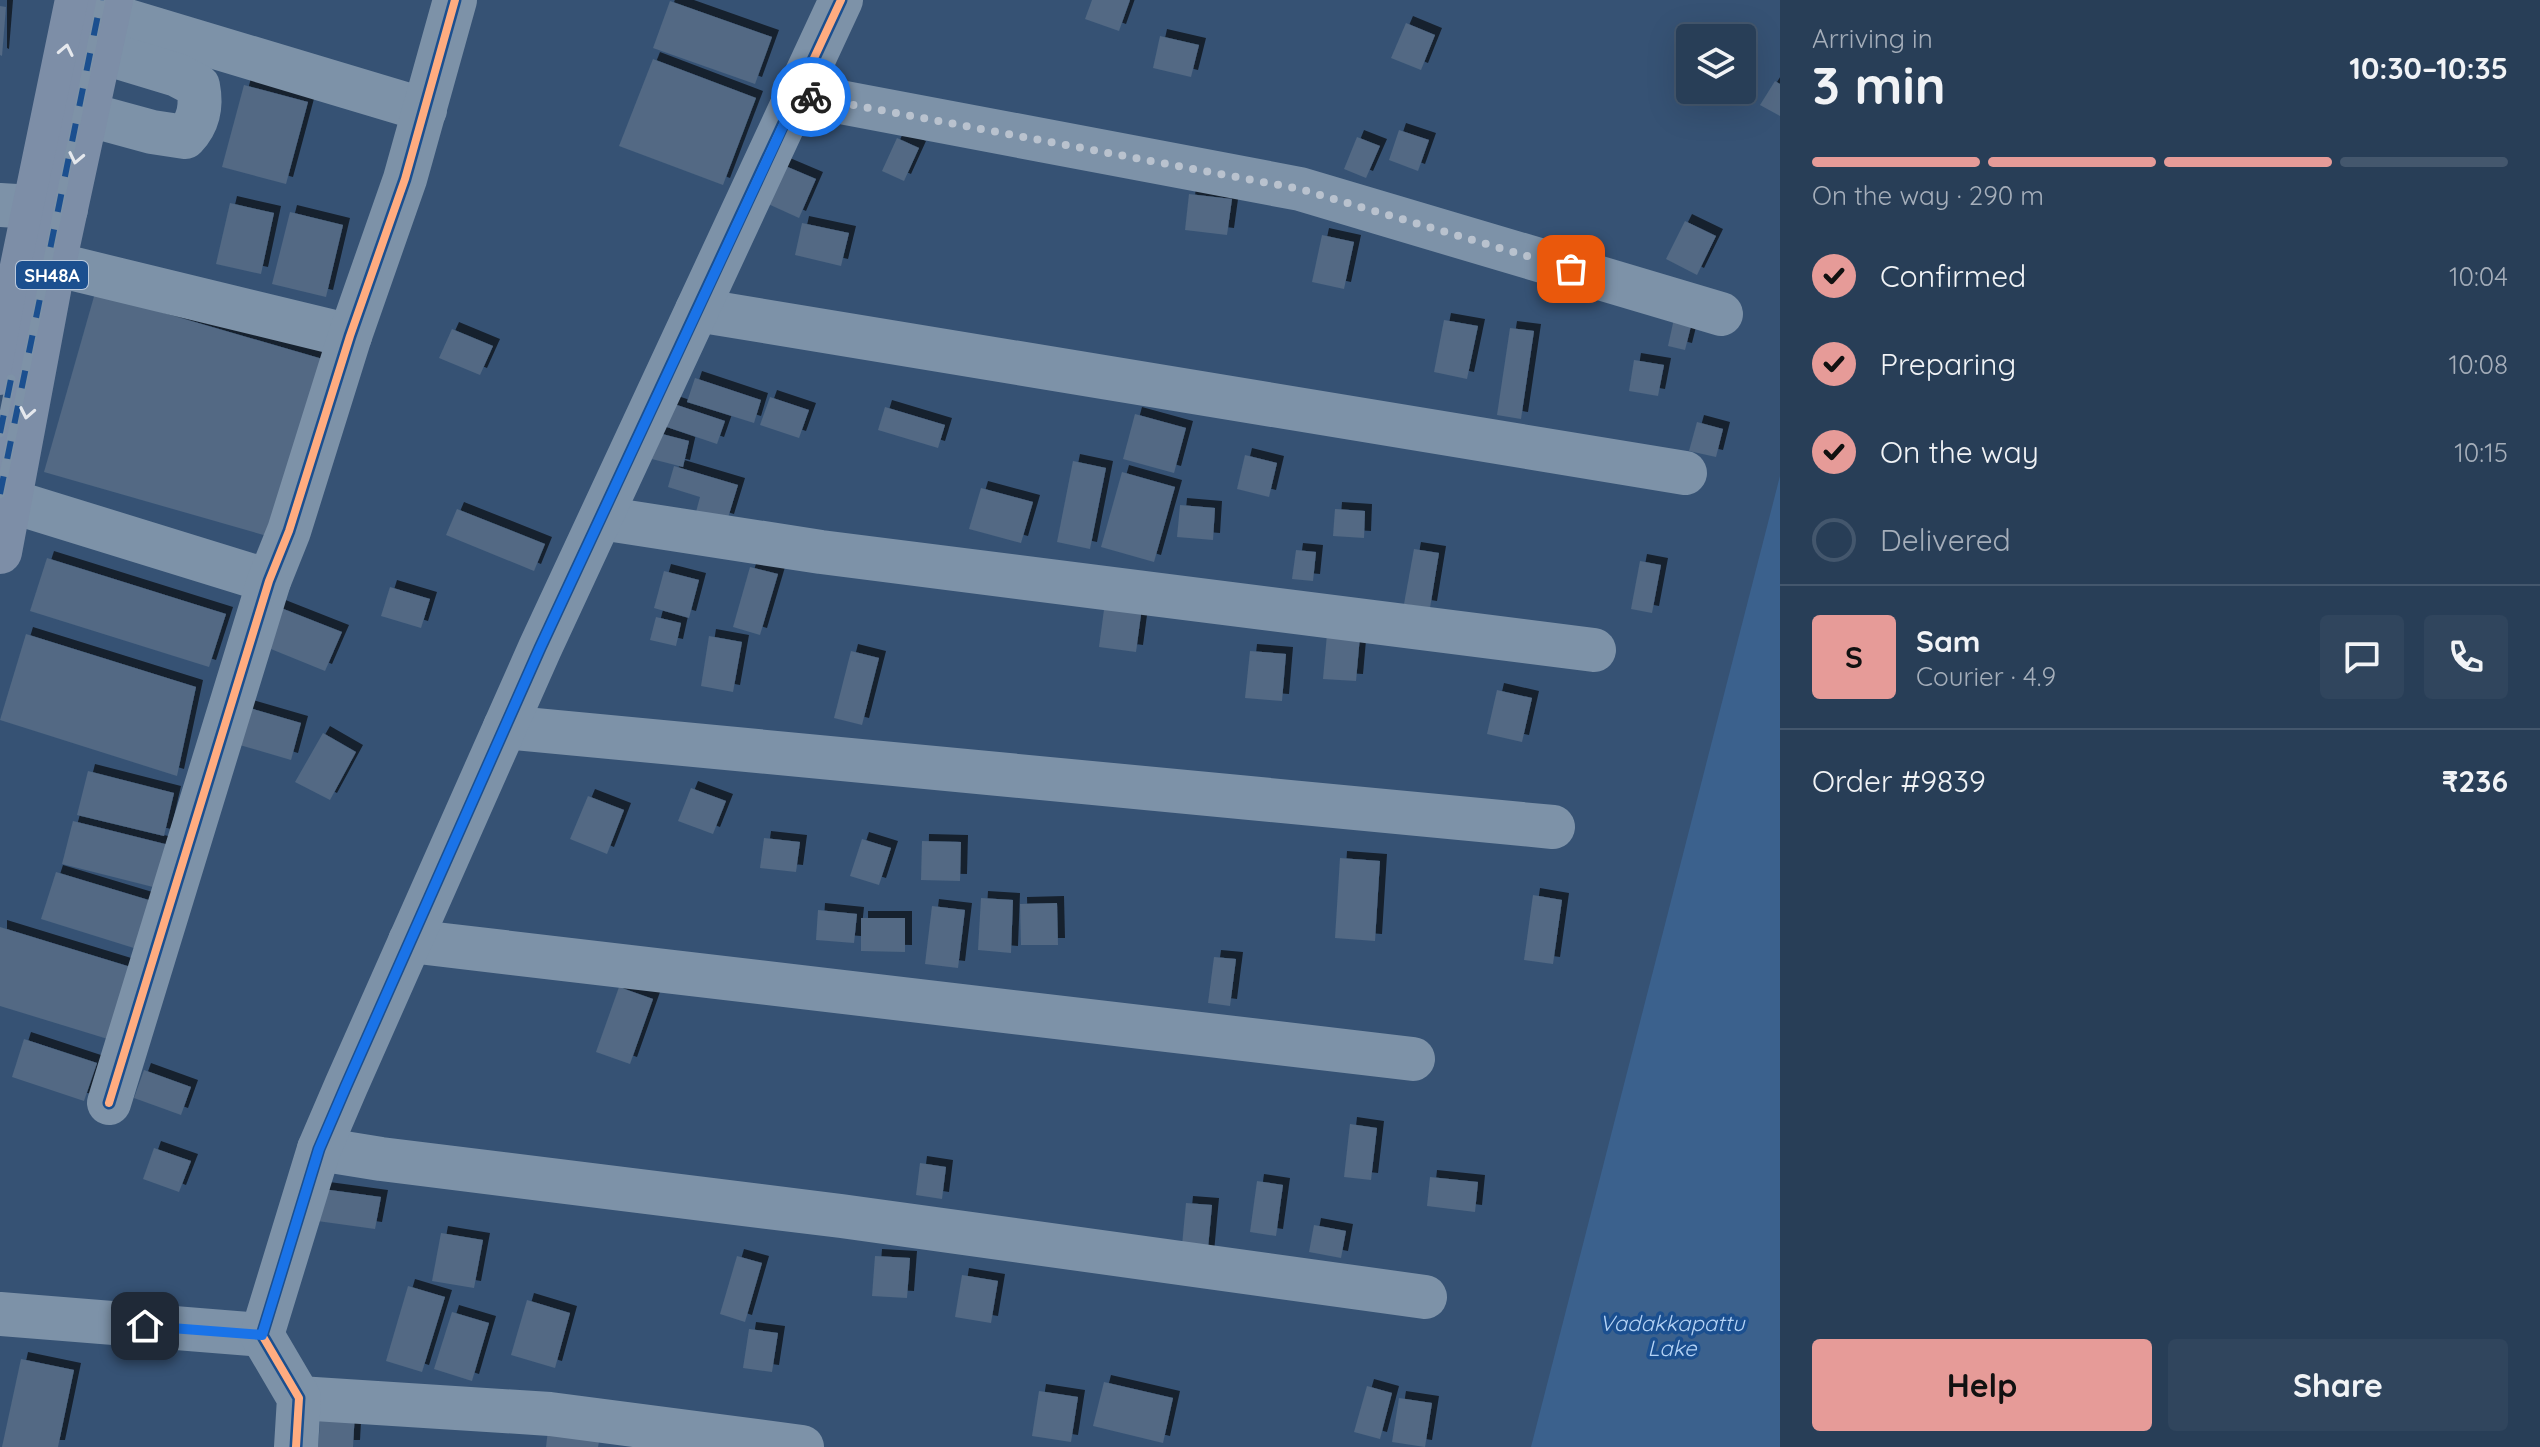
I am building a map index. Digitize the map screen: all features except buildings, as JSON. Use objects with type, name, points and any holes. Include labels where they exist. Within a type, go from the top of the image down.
[{"type":"main road","name":"SH48A","points":[[0,552],[54,264],[33,207],[86,114],[99,17]]},
{"type":"main road","name":"SH48A","points":[[0,373],[33,207],[99,17]]},
{"type":"street","points":[[109,1103],[269,581],[289,531],[350,336],[405,179],[455,0]]},
{"type":"street","points":[[296,1447],[299,1398],[262,1335],[319,1149],[505,727],[841,0]]},
{"type":"street","points":[[99,17],[425,110]]},
{"type":"street","points":[[86,114],[152,132],[185,137],[195,127],[201,102],[198,86],[177,75],[99,17]]},
{"type":"street","points":[[798,94],[1300,189],[1721,314]]},
{"type":"street","points":[[54,264],[350,336]]},
{"type":"street","points":[[697,310],[1685,473]]},
{"type":"street","points":[[10,501],[269,581]]},
{"type":"street","points":[[601,518],[821,552],[1594,650]]},
{"type":"street","points":[[505,727],[1553,827]]},
{"type":"street","points":[[410,941],[1413,1059]]},
{"type":"street","points":[[319,1149],[841,1216],[1425,1297]]},
{"type":"street","points":[[0,1314],[262,1335]]},
{"type":"street","points":[[299,1398],[550,1414],[802,1447]]},
{"type":"water","name":"Vadakkapattu Lake","points":[[1780,476],[1780,1447],[1531,1447]]},
{"type":"railway","points":[[0,494],[101,0]]},
{"type":"railway","points":[[0,433],[11,379]]},
{"type":"cycle path","points":[[109,1103],[269,581],[289,531],[350,336],[405,179],[455,0]]},
{"type":"cycle path","points":[[296,1447],[299,1398],[262,1335],[319,1149],[540,648],[841,0]]},
{"type":"way so far","points":[[811,97],[1300,189],[1571,269]]},
{"type":"route","points":[[145,1326],[262,1335],[319,1149],[358,1057],[540,648],[798,94],[811,97]]}]
